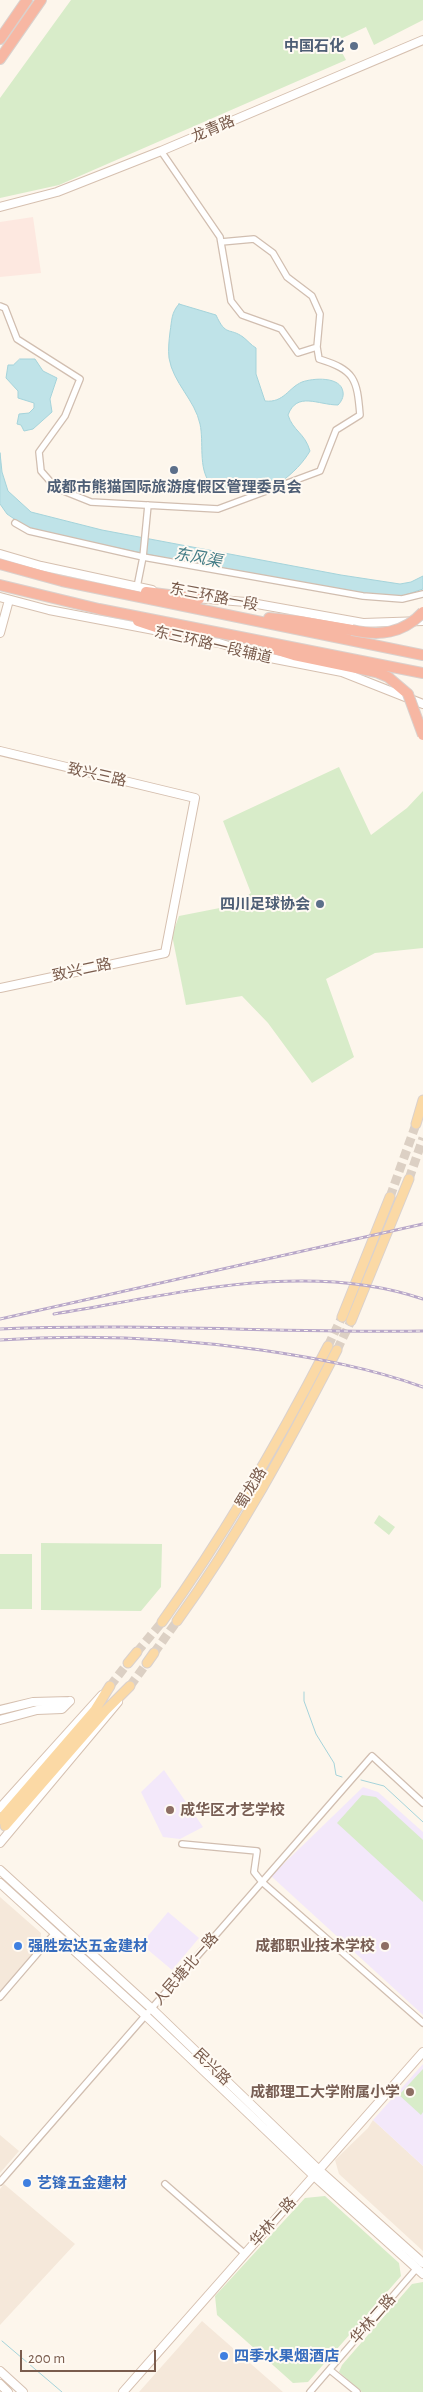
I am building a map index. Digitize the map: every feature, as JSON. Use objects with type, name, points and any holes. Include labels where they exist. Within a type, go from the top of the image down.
[{"type":"highway","points":[[0,38],[27,0]]},
{"type":"highway","points":[[0,59],[41,0]]},
{"type":"highway","name":"东三环路一段","points":[[0,564],[62,581],[423,655]]},
{"type":"highway","points":[[62,581],[199,599]]},
{"type":"highway","points":[[0,585],[99,608],[423,673]]},
{"type":"highway","points":[[99,608],[180,635]]},
{"type":"highway","points":[[214,612],[299,620],[378,634],[389,633],[410,624],[423,612]]},
{"type":"highway","points":[[213,630],[294,655],[376,672],[388,677],[408,694],[423,735]]},
{"type":"main road","name":"龙青路","points":[[0,207],[57,192],[161,151],[423,40]]},
{"type":"main road","points":[[0,554],[41,566],[199,599],[246,602],[348,622],[423,621]]},
{"type":"main road","name":"东三环路一段辅道","points":[[0,597],[219,643],[265,657],[350,674],[423,704]]},
{"type":"main road","points":[[0,633],[9,600]]},
{"type":"main road","name":"致兴三路","points":[[0,751],[195,798],[165,953]]},
{"type":"main road","name":"致兴二路","points":[[0,988],[165,953]]},
{"type":"main road","points":[[416,1124],[423,1100]]},
{"type":"main road","points":[[351,1322],[410,1179]]},
{"type":"main road","points":[[342,1316],[390,1197]]},
{"type":"main road","name":"蜀龙路","points":[[162,1622],[227,1528],[258,1477],[328,1346]]},
{"type":"main road","name":"蜀龙路","points":[[177,1621],[214,1569],[266,1483],[337,1350]]},
{"type":"main road","points":[[128,1662],[137,1652]]},
{"type":"main road","points":[[147,1663],[154,1653]]},
{"type":"main road","points":[[2,1823],[130,1686]]},
{"type":"main road","points":[[2,1823],[96,1710],[107,1689]]},
{"type":"main road","points":[[0,1808],[107,1689]]},
{"type":"main road","points":[[0,1843],[106,1720],[123,1694]]},
{"type":"main road","points":[[0,1710],[33,1702],[70,1701],[62,1709],[37,1710],[0,1720]]},
{"type":"main road","name":"民兴路","points":[[0,1870],[151,2008],[316,2173]]},
{"type":"main road","name":"民兴路","points":[[0,1883],[421,2268]]},
{"type":"main road","name":"华林一路","points":[[123,2392],[423,2052]]},
{"type":"main road","points":[[0,2371],[23,2392]]},
{"type":"main road","points":[[0,2384],[8,2392]]},
{"type":"street","points":[[161,151],[220,237],[231,301],[242,315],[281,329],[298,353],[317,347]]},
{"type":"street","points":[[0,306],[5,308],[17,339],[80,379],[65,416],[39,452],[41,471],[56,488],[91,502],[218,509],[320,471],[336,430],[360,415],[357,385],[341,365],[319,359],[317,347],[320,314],[312,296],[288,277],[273,253],[254,239],[221,242]]},
{"type":"street","points":[[138,587],[148,505]]},
{"type":"street","points":[[15,524],[29,531],[143,557],[372,598],[402,599],[423,594]]},
{"type":"street","name":"人民塘北一路","points":[[0,2182],[372,1756],[423,1802]]},
{"type":"street","points":[[182,1844],[257,1850],[254,1872],[262,1882],[423,2023]]},
{"type":"street","points":[[0,1997],[55,1933]]},
{"type":"street","points":[[165,2184],[245,2254]]},
{"type":"street","name":"华林二路","points":[[310,2392],[421,2268]]},
{"type":"street","points":[[330,2370],[357,2392]]},
{"type":"shaded area","points":[[33,217],[41,273],[0,277],[0,222]]},
{"type":"shaded area","name":"成华区才艺学校","points":[[164,1770],[203,1827],[180,1839],[163,1837],[141,1792]]},
{"type":"shaded area","name":"成都职业技术学校","points":[[363,1787],[378,1792],[423,1832],[423,2015],[271,1876]]},
{"type":"shaded area","points":[[0,1897],[41,1933],[40,1946],[0,1991]]},
{"type":"shaded area","points":[[168,1912],[199,1938],[172,1970],[141,1944]]},
{"type":"shaded area","name":"成都理工大学附属小学","points":[[423,2064],[423,2166],[373,2120]]},
{"type":"shaded area","points":[[373,2120],[423,2166],[423,2251],[339,2174],[335,2160],[368,2128]]},
{"type":"shaded area","points":[[0,2135],[19,2151],[0,2173]]},
{"type":"shaded area","points":[[4,2184],[75,2244],[0,2325],[0,2189]]},
{"type":"shaded area","points":[[202,2321],[283,2392],[139,2392]]},
{"type":"green space","points":[[71,0],[423,0],[423,20],[374,45],[366,27],[336,41],[346,60],[59,185],[0,198],[0,98]]},
{"type":"green space","points":[[339,767],[371,835],[407,808],[423,791],[423,948],[375,953],[326,979],[354,1057],[312,1083],[268,1023],[242,996],[186,1005],[172,935],[179,916],[235,905],[251,893],[223,821]]},
{"type":"green space","points":[[379,1515],[395,1527],[389,1535],[374,1523]]},
{"type":"green space","points":[[41,1543],[162,1544],[161,1587],[141,1611],[41,1610]]},
{"type":"green space","points":[[0,1554],[32,1554],[32,1609],[0,1609]]},
{"type":"green space","points":[[362,1795],[376,1797],[423,1840],[423,1902],[337,1823]]},
{"type":"green space","points":[[423,2069],[423,2112],[421,2115],[399,2095]]},
{"type":"green space","points":[[325,2196],[399,2263],[401,2276],[308,2382],[293,2383],[217,2315],[215,2296],[305,2198]]},
{"type":"green space","points":[[423,2282],[423,2392],[362,2392],[339,2372],[342,2365],[412,2284]]},
{"type":"water","points":[[179,304],[216,315],[225,329],[243,337],[256,348],[256,374],[265,401],[277,400],[297,385],[307,381],[326,379],[337,383],[341,387],[343,396],[338,405],[303,401],[297,403],[292,408],[288,415],[290,420],[305,440],[310,451],[298,468],[282,481],[226,492],[215,488],[206,477],[200,424],[194,407],[171,367],[169,358],[173,314]]},
{"type":"water","points":[[20,359],[35,359],[43,371],[57,378],[50,399],[52,412],[33,429],[24,431],[21,425],[17,424],[19,414],[29,413],[34,408],[34,403],[18,398],[18,391],[6,378],[8,365],[13,365]]},
{"type":"water","name":"东风渠","points":[[0,453],[2,472],[8,491],[31,512],[102,530],[341,575],[400,584],[411,582],[423,576],[423,589],[402,596],[377,596],[198,565],[29,529],[7,514],[0,504]]},
{"type":"waterway","points":[[304,1692],[304,1701],[316,1734],[334,1763],[336,1775],[342,1777]]},
{"type":"waterway","points":[[361,1780],[384,1786],[423,1822]]},
{"type":"waterway","points":[[2,2341],[62,2392]]},
{"type":"tunnel","points":[[390,1197],[416,1124]]},
{"type":"tunnel","points":[[409,1179],[423,1138]]},
{"type":"tunnel","points":[[328,1346],[342,1317]]},
{"type":"tunnel","points":[[337,1350],[351,1321]]},
{"type":"tunnel","points":[[154,1653],[177,1621]]},
{"type":"tunnel","points":[[137,1652],[162,1622]]},
{"type":"tunnel","points":[[110,1686],[128,1663]]},
{"type":"tunnel","points":[[130,1686],[147,1663]]},
{"type":"railway","points":[[0,1319],[423,1224]]},
{"type":"railway","points":[[54,1314],[192,1290],[286,1281],[332,1282],[378,1287],[423,1299]]},
{"type":"railway","points":[[0,1329],[106,1327],[423,1331]]},
{"type":"railway","points":[[0,1340],[98,1337],[228,1346],[343,1364],[423,1387]]},
{"type":"place","name":"中国石化","points":[[354,46]]},
{"type":"place","name":"成都市熊猫国际旅游度假区管理委员会","points":[[174,470]]},
{"type":"place","name":"四川足球协会","points":[[320,904]]},
{"type":"place","name":"成华区才艺学校","points":[[170,1810]]},
{"type":"place","name":"强胜宏达五金建材","points":[[18,1946]]},
{"type":"place","name":"成都职业技术学校","points":[[385,1946]]},
{"type":"place","name":"成都理工大学附属小学","points":[[410,2092]]},
{"type":"place","name":"艺锋五金建材","points":[[27,2183]]},
{"type":"place","name":"四季水果烟酒店","points":[[224,2356]]}]
